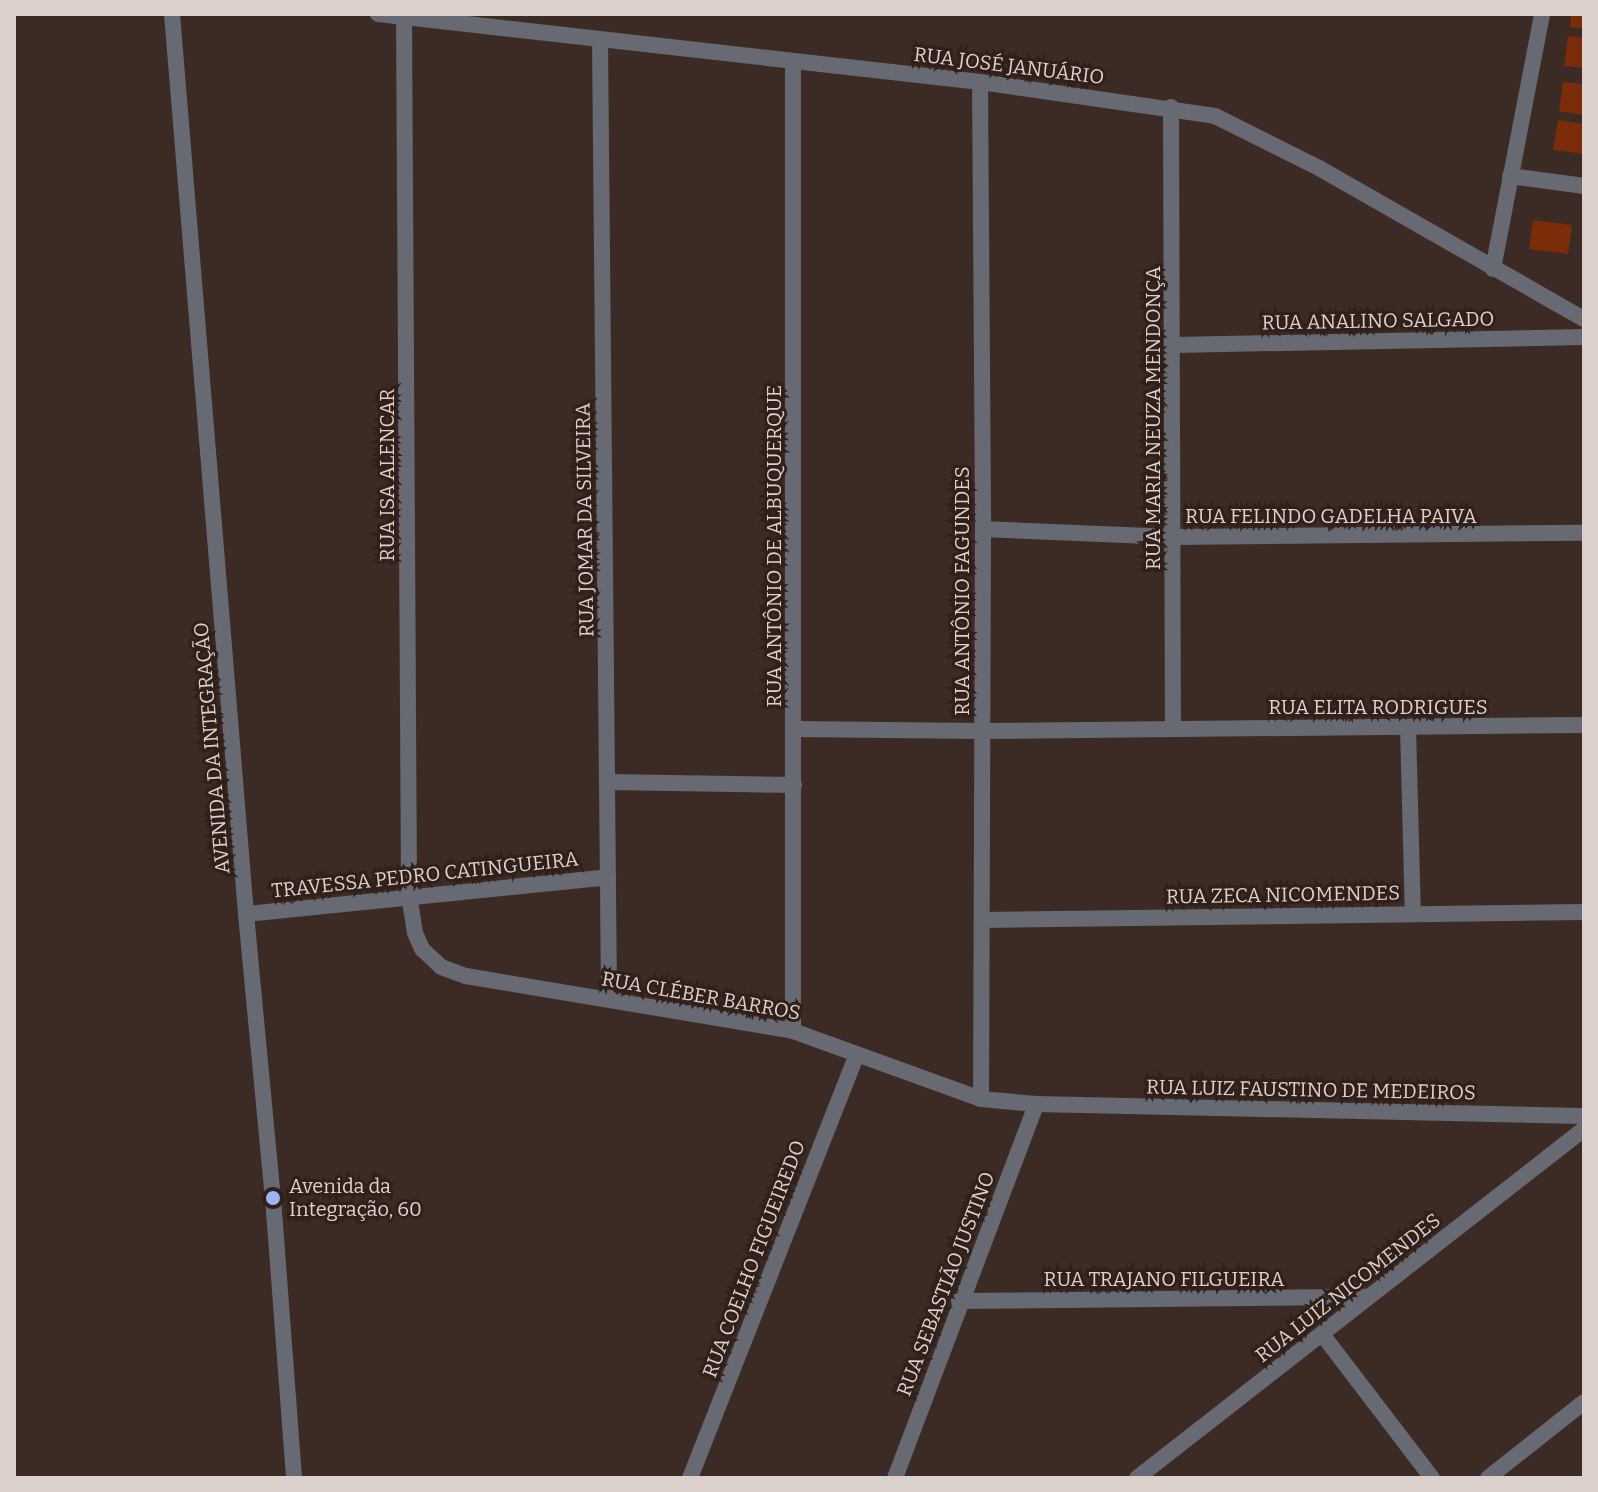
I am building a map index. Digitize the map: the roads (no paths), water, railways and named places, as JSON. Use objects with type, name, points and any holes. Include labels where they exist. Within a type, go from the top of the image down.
[{"type":"street","name":"AVENIDA DA INTEGRAÇÃO","points":[[172,14],[294,1478]]},
{"type":"street","name":"RUA JOSÉ JANUÁRIO","points":[[378,14],[980,82],[1171,107],[1215,116],[1248,130],[1584,319]]},
{"type":"street","points":[[1493,269],[1542,14]]},
{"type":"street","name":"RUA ISA ALENCAR","points":[[404,17],[409,895],[415,933]]},
{"type":"street","name":"RUA JOMAR DA SILVEIRA","points":[[600,40],[609,999]]},
{"type":"street","name":"RUA ANTÔNIO DE ALBUQUERQUE","points":[[793,62],[793,1031]]},
{"type":"street","name":"RUA ANTÔNIO FAGUNDES","points":[[980,82],[983,529],[981,1099]]},
{"type":"street","name":"RUA MARIA NEUZA MENDONÇA","points":[[1171,107],[1173,729]]},
{"type":"street","points":[[1510,176],[1584,186]]},
{"type":"street","name":"RUA ANALINO SALGADO","points":[[1173,345],[1584,337]]},
{"type":"street","name":"RUA FELINDO GADELHA PAIVA","points":[[983,529],[1174,537],[1584,533]]},
{"type":"street","name":"RUA ELITA RODRIGUES","points":[[794,729],[981,731],[1584,725]]},
{"type":"street","points":[[1408,727],[1413,913]]},
{"type":"street","points":[[607,782],[794,785]]},
{"type":"street","name":"TRAVESSA PEDRO CATINGUEIRA","points":[[246,914],[608,877]]},
{"type":"street","name":"RUA ZECA NICOMENDES","points":[[982,920],[1584,912]]},
{"type":"street","name":"RUA CLÉBER BARROS","points":[[415,933],[422,949],[441,967],[454,971],[793,1031],[981,1099],[1036,1104]]},
{"type":"street","name":"RUA COELHO FIGUEIREDO","points":[[690,1478],[857,1055]]},
{"type":"street","name":"RUA LUIZ FAUSTINO DE MEDEIROS","points":[[1036,1104],[1584,1116]]},
{"type":"street","name":"RUA SEBASTIÃO JUSTINO","points":[[895,1478],[959,1301],[1036,1104]]},
{"type":"street","name":"RUA LUIZ NICOMENDES","points":[[1137,1478],[1584,1129]]},
{"type":"street","name":"RUA TRAJANO FILGUEIRA","points":[[959,1301],[1368,1297]]},
{"type":"street","points":[[1322,1334],[1432,1478]]},
{"type":"street","points":[[1488,1478],[1584,1402]]},
{"type":"place","name":"Avenida da Integração, 60","points":[[273,1198]]}]
